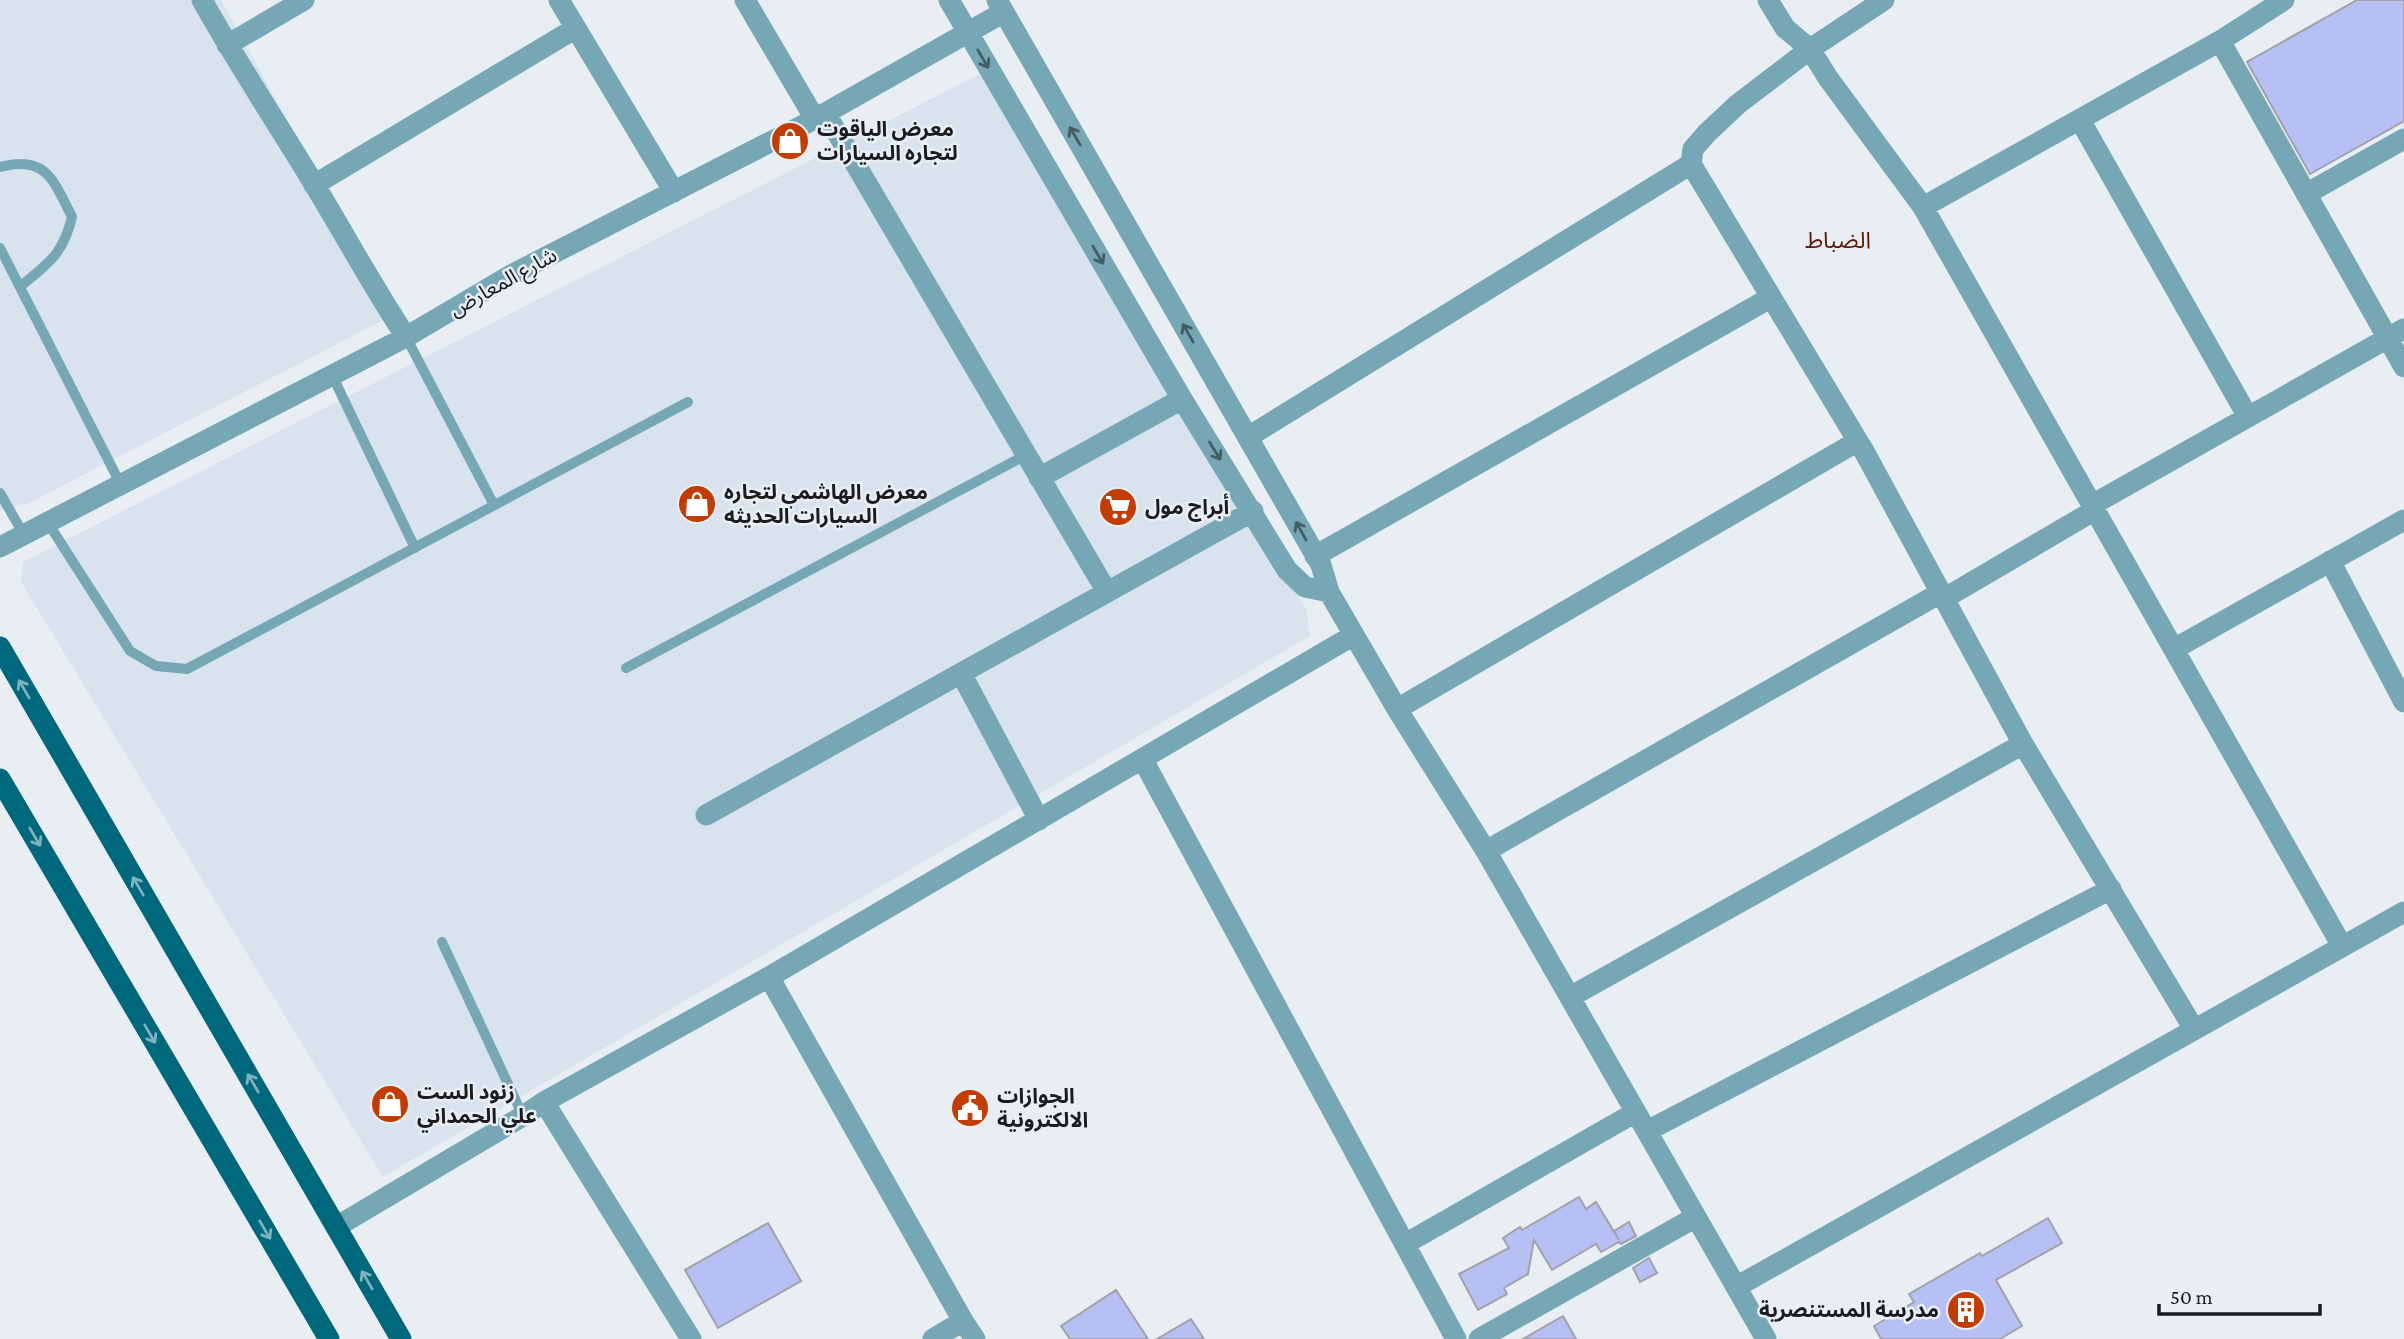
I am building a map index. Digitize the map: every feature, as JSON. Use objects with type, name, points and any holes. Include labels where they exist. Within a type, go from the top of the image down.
[{"type":"main road","points":[[0,647],[401,1339]]},
{"type":"main road","points":[[0,779],[329,1339]]},
{"type":"street","points":[[202,0],[378,295],[406,337]]},
{"type":"street","points":[[227,45],[304,0]]},
{"type":"street","points":[[559,0],[674,192]]},
{"type":"street","points":[[746,0],[820,117],[1107,592]]},
{"type":"street","points":[[949,0],[1182,399],[1295,580],[1305,587],[1329,592]]},
{"type":"street","points":[[1768,0],[1786,28],[1810,49],[1828,78],[1923,207],[2342,946]]},
{"type":"street","points":[[1884,0],[1810,49],[1738,104],[1706,133],[1693,149],[1691,164],[1858,441],[2023,744],[2194,1029]]},
{"type":"street","points":[[1923,207],[2220,41],[2284,0]]},
{"type":"street","points":[[1000,6],[1325,573],[1329,592],[1397,709],[1486,851],[1766,1339]]},
{"type":"street","name":"شارع المعارض","points":[[0,547],[406,337],[511,275],[820,117],[968,34],[1000,6]]},
{"type":"street","points":[[314,184],[576,28]]},
{"type":"street","points":[[2220,41],[2306,194],[2396,334],[2404,367]]},
{"type":"street","points":[[2080,120],[2248,417]]},
{"type":"street","points":[[2306,194],[2404,139]]},
{"type":"street","points":[[1248,438],[1691,164]]},
{"type":"street","points":[[1315,556],[1770,298]]},
{"type":"street","points":[[1486,851],[1943,595],[2396,334]]},
{"type":"street","points":[[1039,478],[1182,399]]},
{"type":"street","points":[[1397,709],[1858,441]]},
{"type":"street","points":[[706,815],[1252,511]]},
{"type":"street","points":[[2174,649],[2404,520]]},
{"type":"street","points":[[2330,561],[2404,702]]},
{"type":"street","points":[[336,1227],[544,1102],[769,977],[1354,635]]},
{"type":"street","points":[[961,673],[1039,820]]},
{"type":"street","points":[[1570,997],[2023,744]]},
{"type":"street","points":[[1143,760],[1456,1339]]},
{"type":"street","points":[[1647,1131],[2111,889]]},
{"type":"street","points":[[1736,1287],[2404,912]]},
{"type":"street","points":[[769,977],[969,1330],[933,1339]]},
{"type":"street","points":[[544,1102],[691,1339]]},
{"type":"street","points":[[1405,1244],[1636,1112]]},
{"type":"street","points":[[1479,1339],[1696,1217]]},
{"type":"lane","points":[[0,167],[15,162],[34,164],[51,176],[72,217],[67,239],[50,262],[20,286]]},
{"type":"lane","points":[[0,248],[121,485]]},
{"type":"lane","points":[[406,337],[494,505]]},
{"type":"lane","points":[[332,375],[415,548]]},
{"type":"lane","points":[[48,523],[130,652],[156,666],[187,669],[688,402]]},
{"type":"lane","points":[[626,668],[1026,455]]},
{"type":"lane","points":[[0,493],[24,535]]},
{"type":"lane","points":[[442,942],[523,1116]]},
{"type":"shaded area","points":[[0,0],[221,0],[373,276],[403,310],[27,504],[0,510]]},
{"type":"shaded area","points":[[980,74],[1306,609],[1310,636],[383,1177],[21,582],[23,562]]},
{"type":"building","points":[[2357,0],[2404,0],[2404,121],[2310,174],[2247,62]]},
{"type":"building","points":[[1579,1197],[1586,1209],[1596,1202],[1619,1240],[1614,1231],[1629,1222],[1636,1236],[1601,1252],[1596,1244],[1552,1270],[1534,1240],[1528,1274],[1504,1288],[1507,1294],[1478,1310],[1459,1274],[1509,1248],[1503,1238],[1520,1227],[1522,1230]]},
{"type":"building","name":"مدرسة المستنصرية","points":[[2048,1218],[2062,1243],[1996,1280],[2022,1326],[2000,1339],[1881,1339],[1874,1326],[1914,1302],[1909,1294]]},
{"type":"building","points":[[768,1223],[801,1281],[718,1328],[685,1270]]},
{"type":"building","points":[[1649,1258],[1657,1273],[1640,1282],[1633,1268]]},
{"type":"building","points":[[1116,1290],[1148,1339],[1070,1339],[1061,1326]]},
{"type":"building","points":[[1563,1316],[1576,1339],[1523,1339]]},
{"type":"building","points":[[1191,1319],[1204,1339],[1157,1339]]},
{"type":"place","name":"معرض الياقوت لتجاره السيارات","points":[[790,141]]},
{"type":"place","name":"معرض الهاشمي لتجاره السيارات الحديثه","points":[[697,504]]},
{"type":"place","name":"أبراج مول","points":[[1118,507]]},
{"type":"place","name":"زنود الست علي الحمداني","points":[[390,1104]]},
{"type":"place","name":"الجوازات الالكترونية","points":[[970,1108]]},
{"type":"place","name":"مدرسة المستنصرية","points":[[1966,1310]]},
{"type":"district","name":"الضباط","points":[[1838,240]]}]
